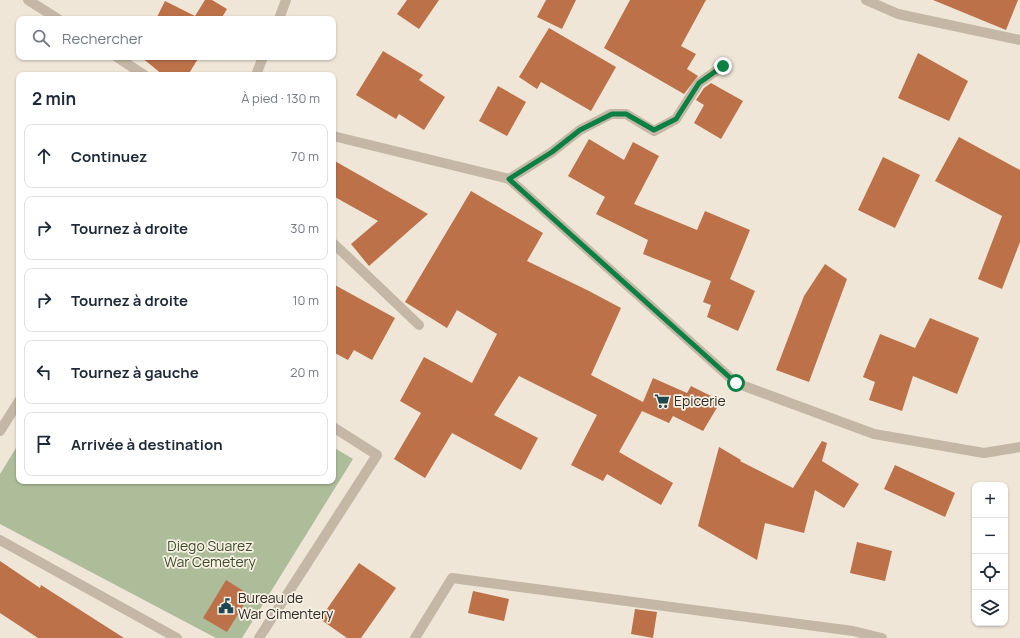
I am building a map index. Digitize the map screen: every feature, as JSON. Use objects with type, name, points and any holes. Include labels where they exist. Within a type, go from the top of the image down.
[{"type":"street","points":[[28,0],[53,16]]},
{"type":"street","points":[[279,16],[286,0]]},
{"type":"street","points":[[866,0],[898,14],[1020,40]]},
{"type":"street","points":[[122,60],[140,72]]},
{"type":"street","points":[[257,72],[262,60]]},
{"type":"street","points":[[509,179],[552,152],[580,130],[612,114],[626,114],[654,130],[676,119],[699,83],[723,66]]},
{"type":"street","points":[[336,137],[509,179],[736,383],[874,434],[984,453],[1020,448]]},
{"type":"street","points":[[336,246],[419,325]]},
{"type":"street","points":[[0,431],[16,406]]},
{"type":"street","points":[[259,638],[377,455],[336,429]]},
{"type":"street","points":[[0,540],[177,638]]},
{"type":"street","points":[[415,638],[452,578],[845,630],[882,638]]},
{"type":"green space","name":"Diego Suarez War Cemetery","points":[[16,448],[16,484],[336,484],[336,449],[353,459],[242,638],[216,638],[0,524],[0,474]]},
{"type":"building","points":[[205,0],[212,0],[227,9],[223,16],[195,16]]},
{"type":"building","points":[[407,0],[439,0],[419,29],[397,14]]},
{"type":"building","points":[[546,0],[576,0],[562,29],[537,17]]},
{"type":"building","points":[[630,0],[706,0],[681,46],[696,54],[687,69],[698,76],[684,94],[604,48]]},
{"type":"building","points":[[933,0],[1018,0],[1006,30]]},
{"type":"building","points":[[165,1],[195,16],[158,16]]},
{"type":"building","points":[[549,28],[616,67],[591,111],[541,82],[537,89],[519,77]]},
{"type":"building","points":[[383,51],[423,75],[419,80],[445,97],[424,130],[399,114],[396,119],[356,95]]},
{"type":"building","points":[[918,53],[968,81],[949,121],[898,98]]},
{"type":"building","points":[[145,60],[197,60],[190,72],[159,72]]},
{"type":"building","points":[[711,83],[743,101],[721,139],[694,123],[704,105],[696,100],[704,88]]},
{"type":"building","points":[[498,86],[526,102],[507,136],[479,121]]},
{"type":"building","points":[[959,137],[1020,170],[1020,242],[1002,289],[978,279],[1002,216],[935,181]]},
{"type":"building","points":[[589,139],[624,160],[633,142],[659,156],[634,204],[697,230],[705,211],[750,230],[730,279],[755,291],[738,331],[707,317],[711,305],[703,302],[711,281],[643,254],[648,240],[596,214],[605,197],[568,176]]},
{"type":"building","points":[[883,157],[920,175],[895,228],[858,210]]},
{"type":"building","points":[[336,162],[428,214],[369,266],[351,244],[378,221],[336,198]]},
{"type":"building","points":[[471,191],[543,233],[527,261],[621,308],[591,375],[643,402],[653,378],[687,393],[691,386],[721,401],[703,431],[673,416],[669,423],[642,411],[619,452],[673,483],[661,505],[607,474],[603,481],[571,465],[597,415],[519,376],[494,415],[538,438],[521,470],[452,433],[425,478],[394,459],[421,413],[400,401],[424,357],[472,383],[497,334],[457,310],[447,328],[405,302]]},
{"type":"building","points":[[825,264],[847,279],[809,382],[776,370],[804,296]]},
{"type":"building","points":[[336,286],[395,318],[372,360],[354,350],[348,360],[336,354]]},
{"type":"building","points":[[930,318],[979,338],[957,394],[913,376],[902,411],[869,400],[875,382],[863,377],[880,334],[915,348]]},
{"type":"building","points":[[822,441],[827,443],[822,461],[859,484],[844,508],[815,490],[804,533],[765,523],[757,560],[698,526],[719,447],[741,460],[740,461],[793,488]]},
{"type":"building","points":[[895,465],[955,493],[945,517],[884,489]]},
{"type":"building","points":[[857,542],[892,551],[885,581],[850,573]]},
{"type":"building","points":[[0,561],[40,588],[41,585],[124,638],[38,638],[0,613]]},
{"type":"building","points":[[359,563],[396,588],[361,638],[347,638],[320,619]]},
{"type":"building","name":"Bureau de War Cimentery","points":[[226,580],[250,595],[227,632],[203,618]]},
{"type":"building","points":[[473,591],[509,599],[504,621],[468,613]]},
{"type":"building","points":[[635,609],[657,612],[653,638],[631,634]]},
{"type":"place","name":"Epicerie","points":[[662,401]]},
{"type":"place","name":"Bureau de War Cimentery","points":[[226,606]]},
{"type":"route","points":[[723,66],[699,83],[676,119],[654,130],[626,114],[612,114],[580,130],[552,152],[509,179],[736,383]]}]
